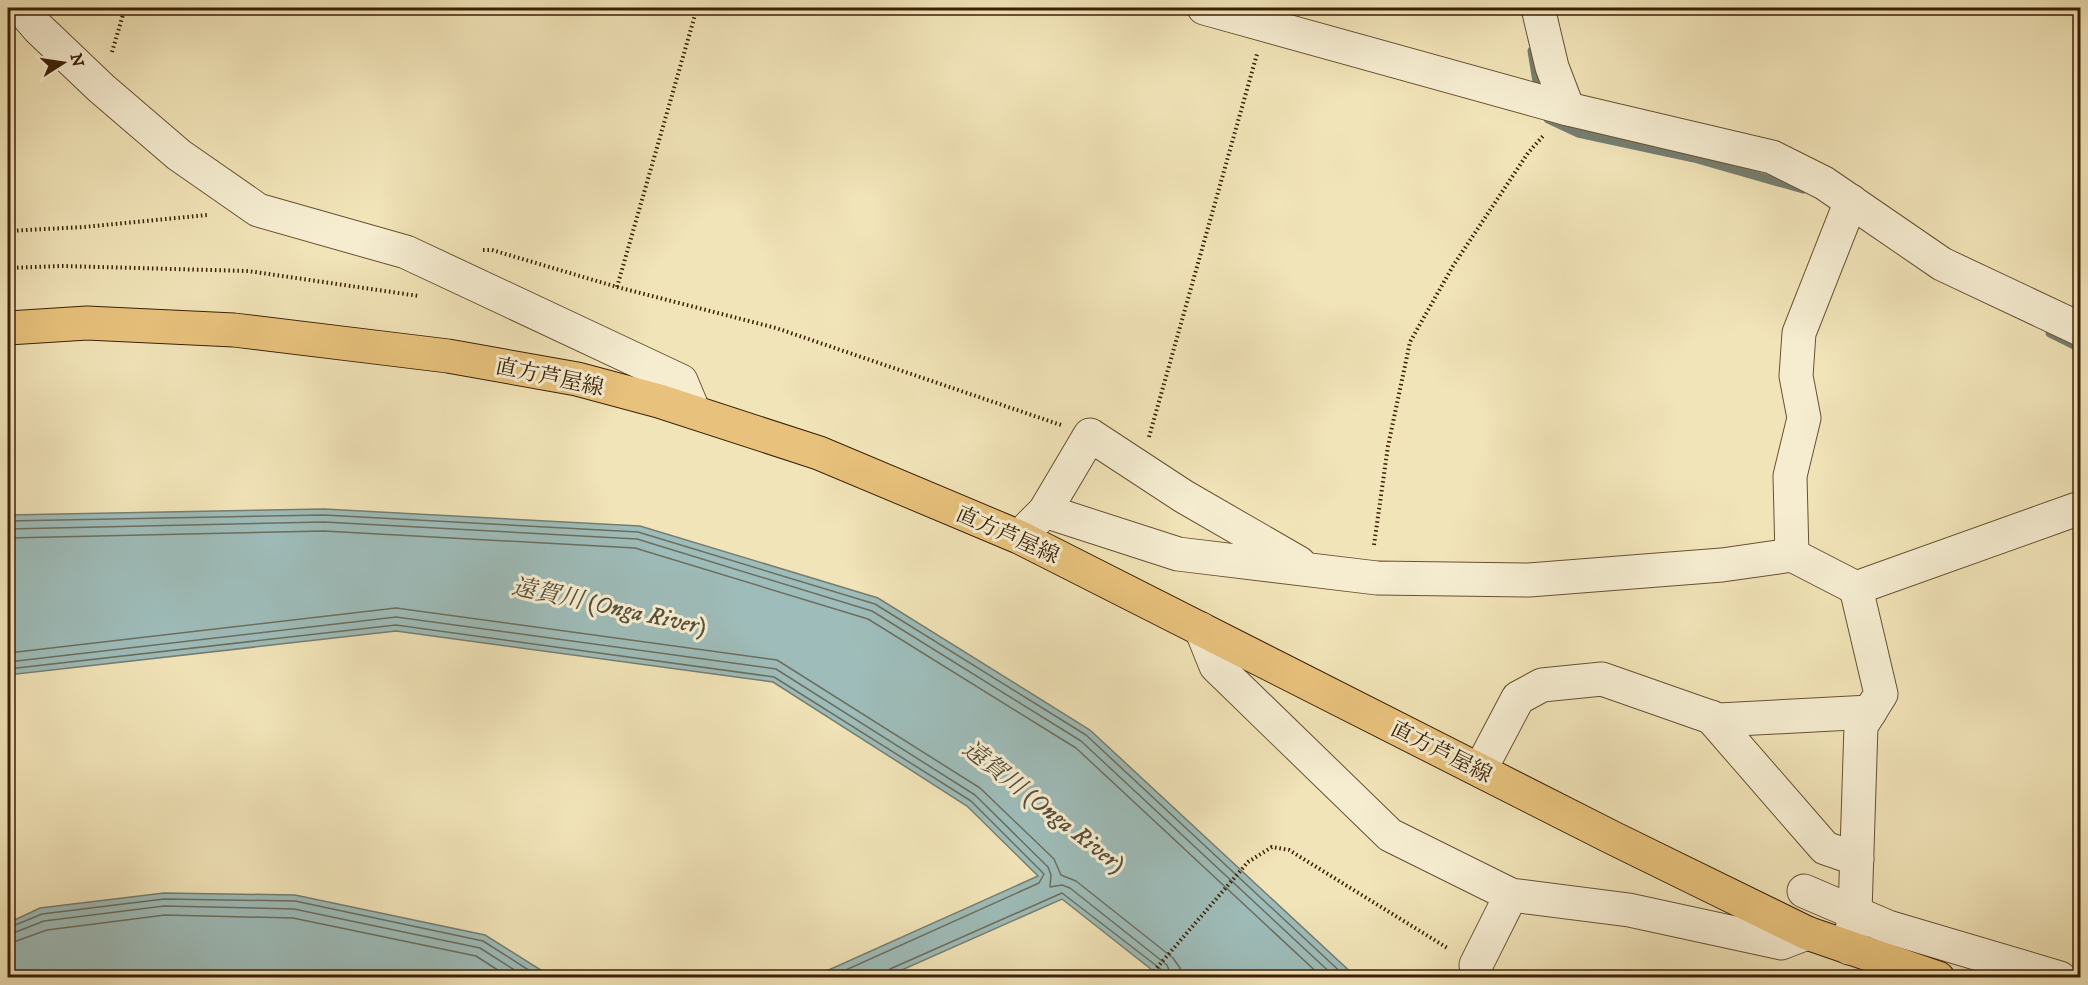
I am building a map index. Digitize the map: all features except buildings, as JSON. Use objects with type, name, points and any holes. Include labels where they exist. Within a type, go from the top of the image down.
[{"type":"main road","name":"直方芦屋線","points":[[8,328],[87,323],[234,330],[436,354],[577,379],[694,412],[819,453],[1019,537],[1807,933],[1938,978]]},
{"type":"street","points":[[21,8],[38,28],[101,88],[179,155],[258,210],[406,252],[681,381],[694,412]]},
{"type":"street","points":[[1204,8],[1568,108],[1772,157],[1824,183],[1942,264],[2080,329]]},
{"type":"street","points":[[1538,8],[1552,67],[1568,108]]},
{"type":"street","points":[[1792,555],[1790,476],[1804,418],[1796,376],[1799,333],[1851,201]]},
{"type":"street","points":[[1019,537],[1045,511],[1090,435],[1140,468],[1311,570]]},
{"type":"street","points":[[1045,511],[1178,554],[1377,578],[1528,580],[1722,565],[1792,555],[1856,588],[2080,508]]},
{"type":"street","points":[[1849,948],[1856,912],[1861,726],[1881,694],[1856,588]]},
{"type":"street","points":[[1201,629],[1216,666],[1390,835],[1511,895],[1629,910],[1781,943],[1807,933]]},
{"type":"street","points":[[1480,770],[1518,698],[1542,685],[1602,679],[1719,720],[1870,712]]},
{"type":"street","points":[[1711,717],[1825,848],[1857,860]]},
{"type":"street","points":[[1804,891],[1888,927],[2060,978]]},
{"type":"street","points":[[1476,965],[1511,895]]},
{"type":"path","points":[[101,88],[125,8]]},
{"type":"path","points":[[617,287],[697,8]]},
{"type":"path","points":[[1140,468],[1265,25]]},
{"type":"path","points":[[1377,578],[1373,551],[1388,447],[1410,342],[1453,266],[1528,153],[1568,108]]},
{"type":"path","points":[[8,231],[84,227],[258,210]]},
{"type":"path","points":[[481,250],[492,250],[617,287],[776,328],[1090,435]]},
{"type":"path","points":[[8,268],[62,266],[248,271],[425,297]]},
{"type":"path","points":[[1149,977],[1248,862],[1272,848],[1289,850],[1476,965]]},
{"type":"water","name":"遠賀川 (Onga River)","points":[[324,509],[640,526],[878,598],[1090,730],[1356,977],[1161,977],[1062,899],[886,977],[813,977],[1038,876],[967,806],[773,682],[396,631],[8,675],[8,515]]},
{"type":"water","points":[[164,893],[295,895],[485,935],[552,977],[8,977],[8,923],[40,908]]},
{"type":"waterway","points":[[1532,51],[1539,94]]},
{"type":"waterway","points":[[1548,119],[1578,133],[1694,158],[1803,189]]},
{"type":"waterway","points":[[2050,333],[2080,348]]}]
